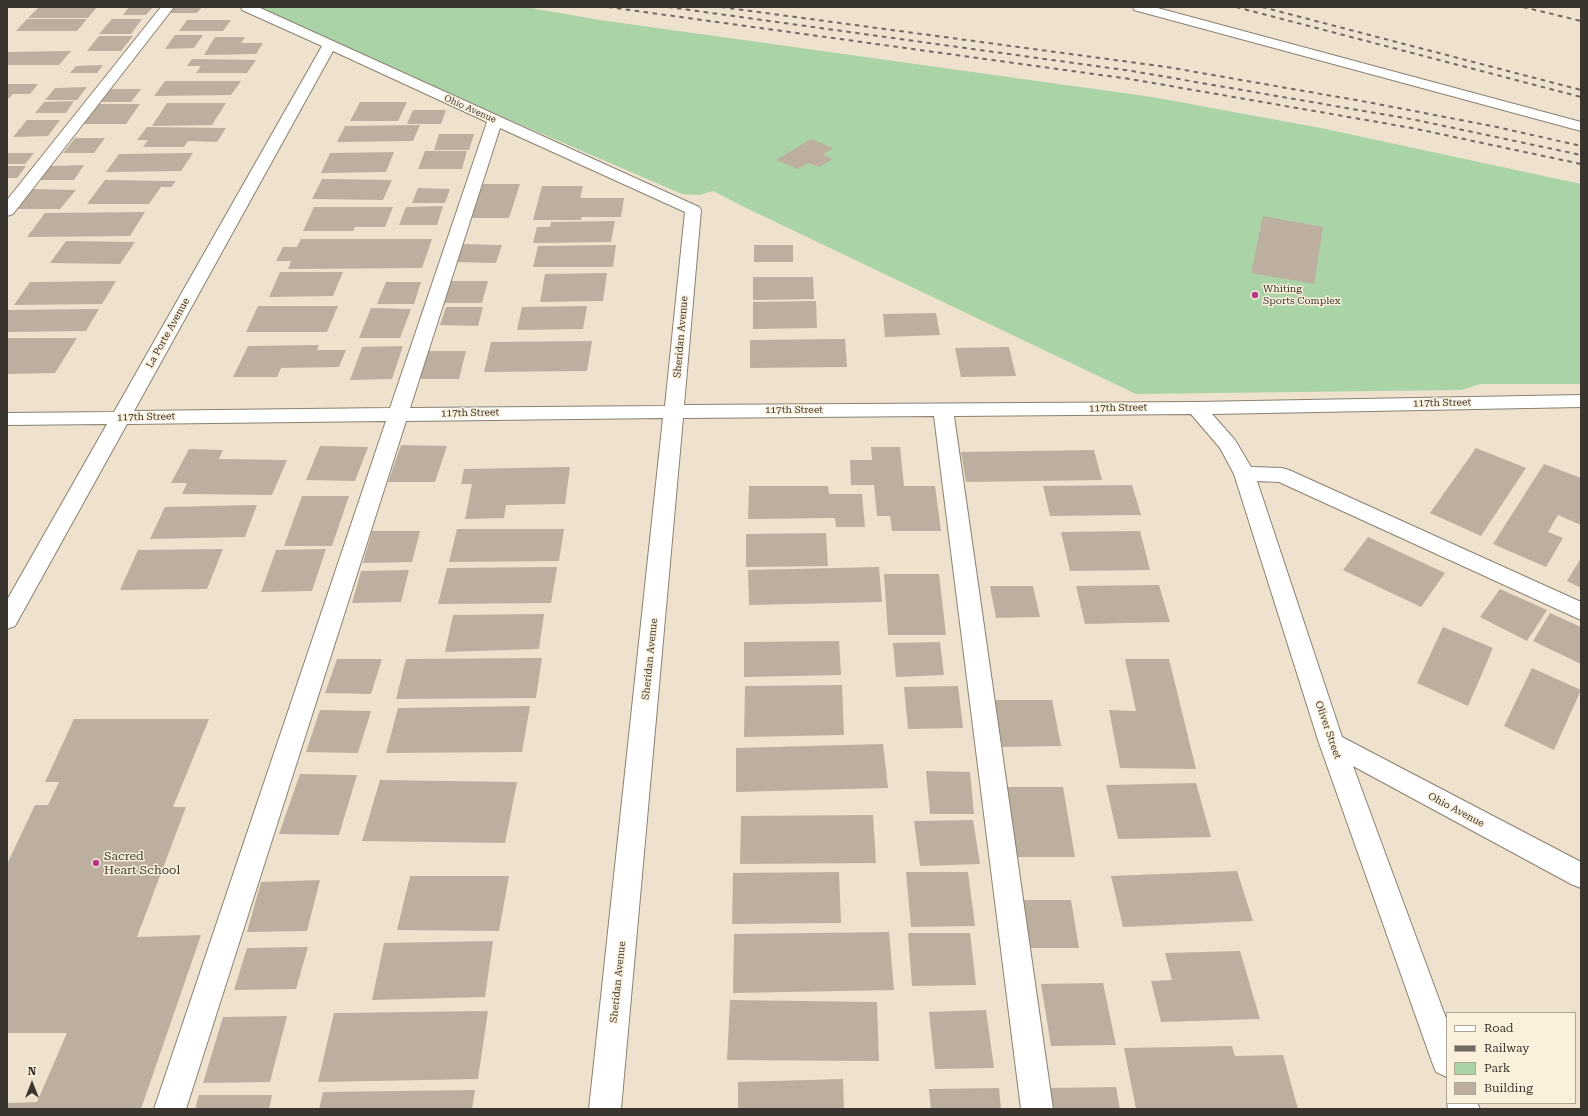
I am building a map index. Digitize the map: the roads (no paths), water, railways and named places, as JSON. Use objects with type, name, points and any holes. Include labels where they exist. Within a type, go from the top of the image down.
[{"type":"street","points":[[7,211],[168,7]]},
{"type":"street","name":"Ohio Avenue","points":[[248,7],[693,210]]},
{"type":"street","points":[[1139,7],[1581,126]]},
{"type":"street","name":"La Porte Avenue","points":[[7,620],[330,45]]},
{"type":"street","points":[[170,1109],[400,414],[495,120]]},
{"type":"street","name":"Sheridan Avenue","points":[[605,1109],[693,210]]},
{"type":"street","name":"117th Street","points":[[7,419],[674,411],[1196,408],[1581,401]]},
{"type":"street","name":"Oliver Street","points":[[1196,408],[1228,445],[1244,474],[1332,743],[1446,1059]]},
{"type":"street","points":[[943,410],[1037,1109]]},
{"type":"street","points":[[1244,474],[1282,474],[1581,612]]},
{"type":"street","name":"Ohio Avenue","points":[[1332,743],[1581,876]]},
{"type":"railway","points":[[608,7],[1130,79],[1412,128],[1581,164]]},
{"type":"railway","points":[[668,7],[1132,71],[1416,120],[1581,155]]},
{"type":"railway","points":[[721,7],[1167,67],[1367,102],[1497,127],[1581,146]]},
{"type":"railway","points":[[1236,7],[1581,97]]},
{"type":"railway","points":[[1262,7],[1581,90]]},
{"type":"railway","points":[[1523,7],[1581,21]]},
{"type":"place","name":"Whiting Sports Complex","points":[[1255,295]]},
{"type":"place","name":"Sacred Heart School","points":[[96,863]]}]
